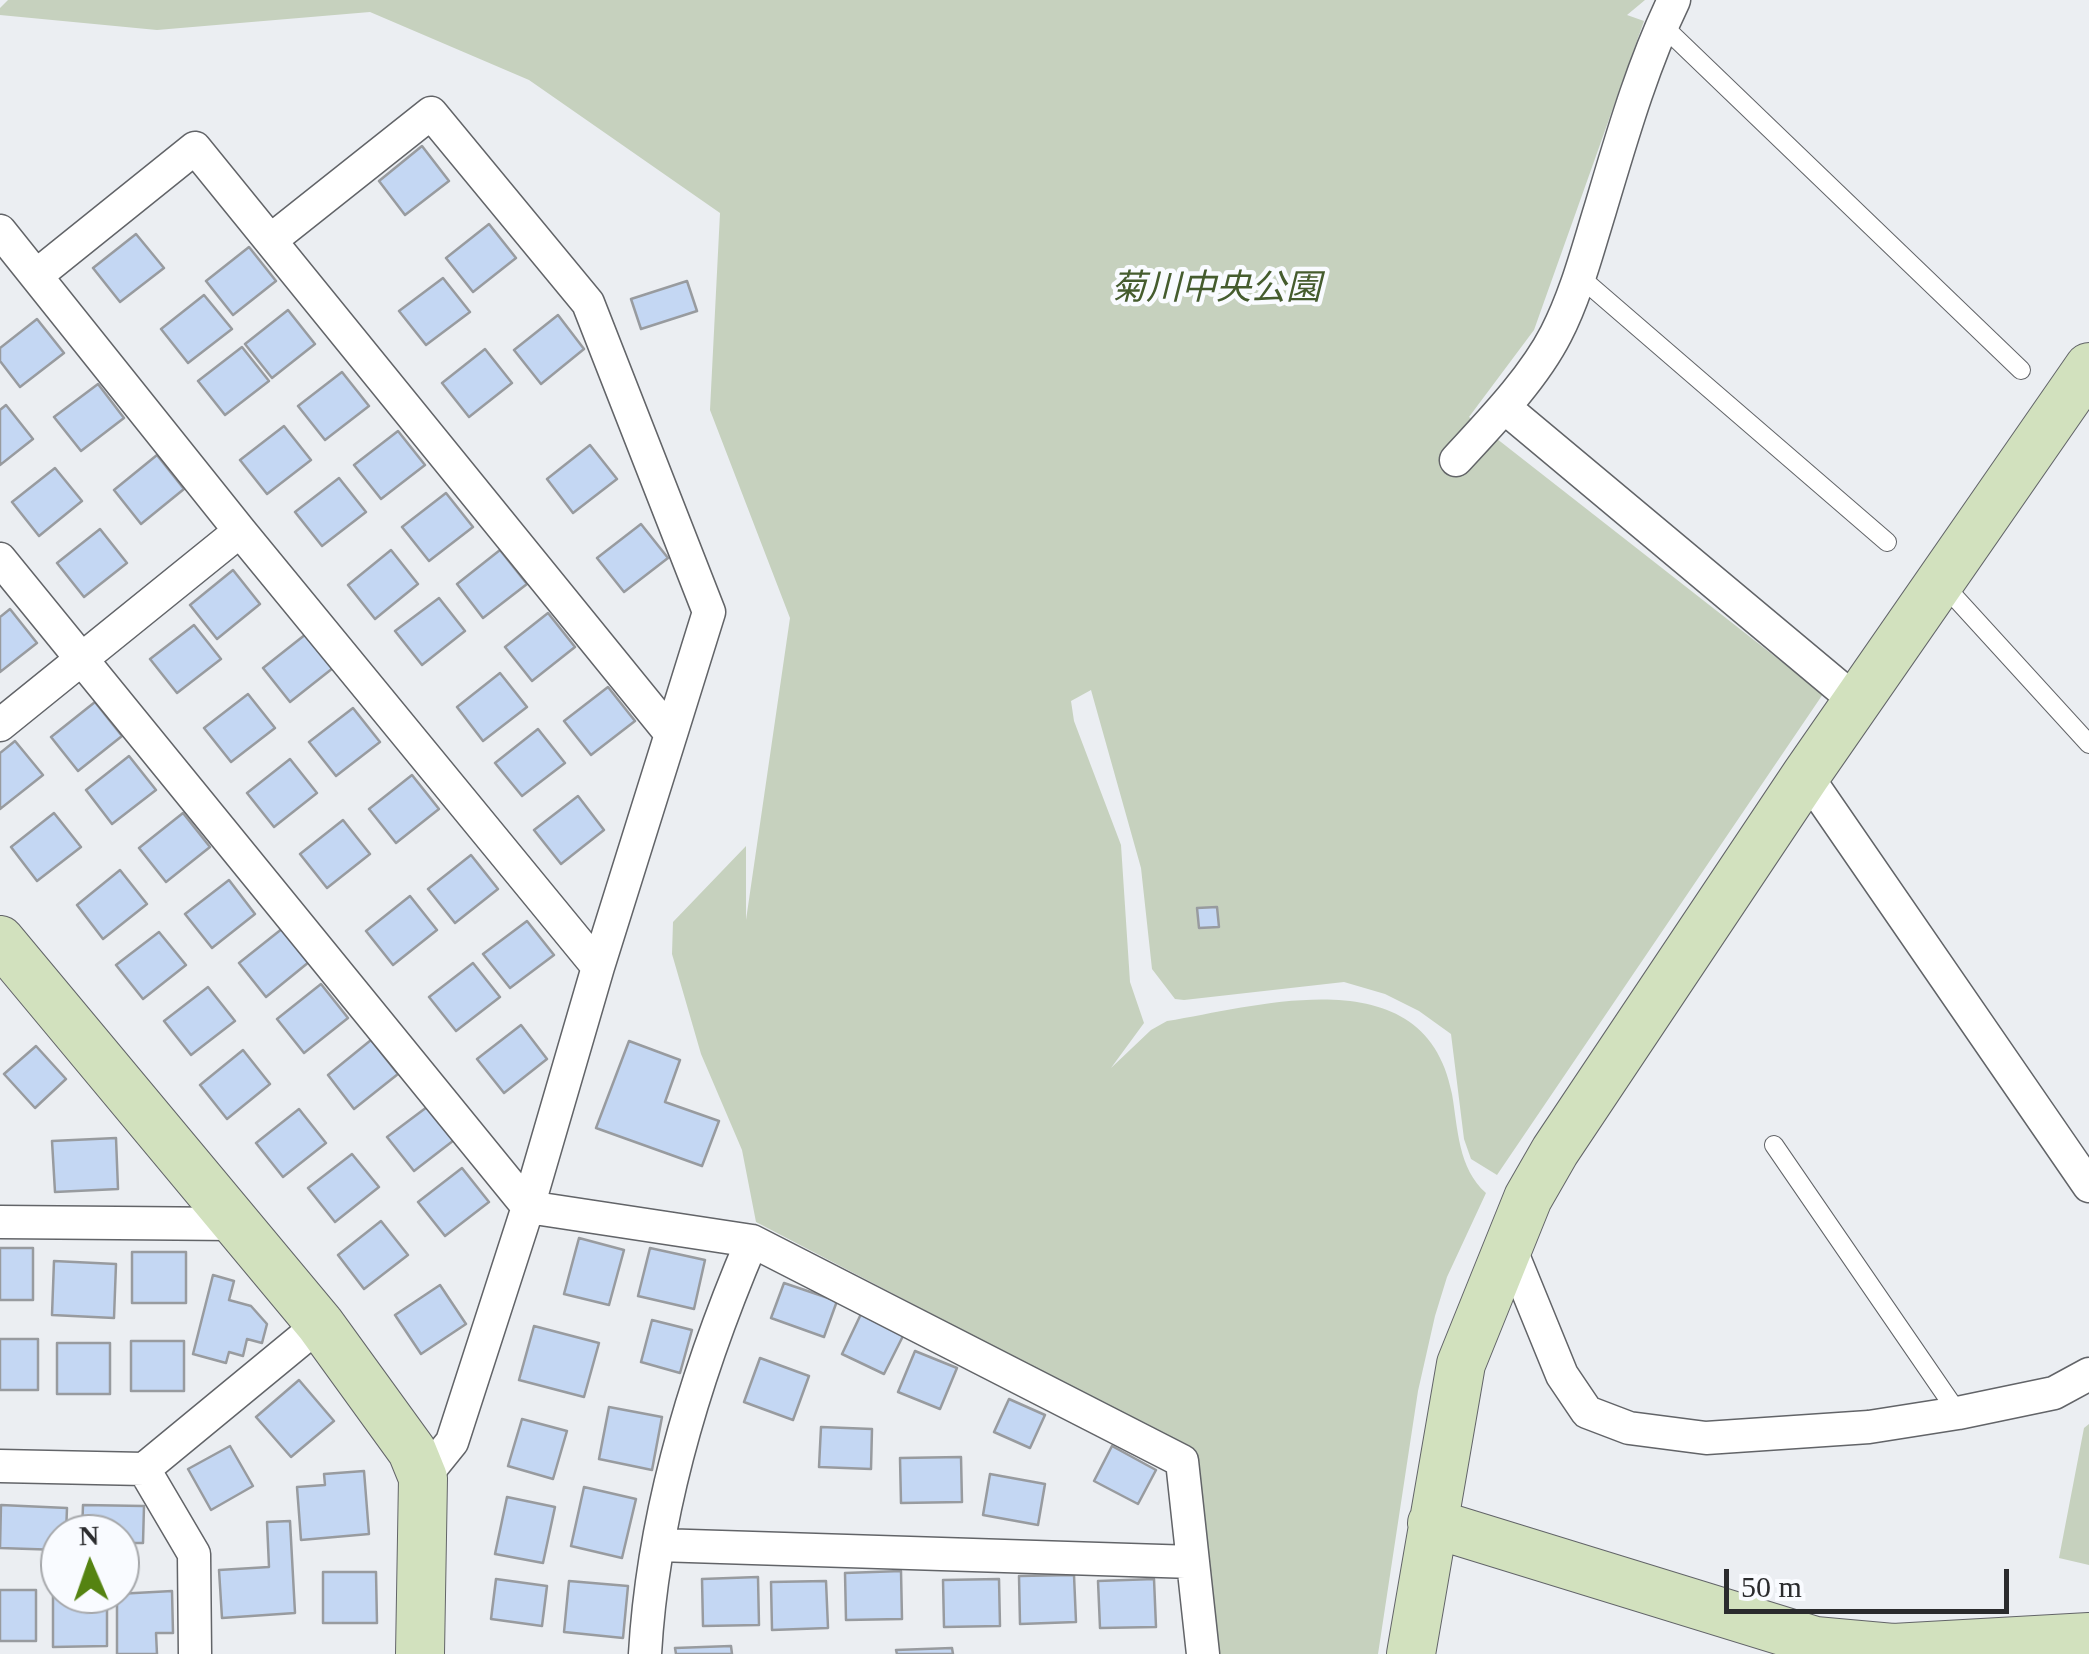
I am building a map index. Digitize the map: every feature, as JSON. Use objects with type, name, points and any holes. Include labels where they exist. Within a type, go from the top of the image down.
[{"type":"street","points":[[1456,460],[1504,407],[1556,336],[1580,277],[1622,136],[1668,12]]},
{"type":"street","points":[[271,240],[431,113],[588,303],[709,612],[528,1207],[452,1442],[423,1478]]},
{"type":"street","points":[[37,275],[195,148],[671,734]]},
{"type":"street","points":[[0,231],[240,532],[598,967]]},
{"type":"street","points":[[1411,1654],[1462,1364],[1528,1198],[1555,1150],[1806,775],[2089,367]]},
{"type":"street","points":[[1504,407],[1857,702]]},
{"type":"street","points":[[0,725],[240,532]]},
{"type":"street","points":[[0,559],[528,1207],[752,1242],[1182,1461],[1204,1654]]},
{"type":"street","points":[[1806,775],[2089,1186]]},
{"type":"street","points":[[0,940],[17,983],[320,1324],[412,1451],[423,1478],[420,1654]]},
{"type":"street","points":[[0,1222],[235,1224]]},
{"type":"street","points":[[645,1654],[658,1545],[696,1392],[752,1242]]},
{"type":"street","points":[[1505,1252],[1516,1260],[1562,1375],[1587,1412],[1629,1428],[1706,1438],[1869,1427],[2054,1393],[2089,1374]]},
{"type":"street","points":[[0,1466],[144,1470],[320,1324]]},
{"type":"street","points":[[144,1470],[194,1554],[195,1654]]},
{"type":"street","points":[[1432,1523],[1815,1641],[1893,1648],[2089,1636]]},
{"type":"street","points":[[658,1545],[1193,1562]]},
{"type":"lane","points":[[1668,12],[2020,370]]},
{"type":"lane","points":[[1580,277],[1887,542]]},
{"type":"lane","points":[[1940,581],[2089,744]]},
{"type":"lane","points":[[1774,1145],[1958,1413]]},
{"type":"green space","name":"菊川中央公園","points":[[8,0],[1645,0],[1627,15],[1644,21],[1534,330],[1469,417],[1823,694],[1497,1175],[1471,1159],[1464,1139],[1451,1034],[1419,1011],[1385,994],[1344,982],[1175,999],[1152,969],[1141,868],[1091,690],[1071,701],[1074,721],[1121,845],[1130,982],[1144,1023],[1111,1068],[1151,1030],[1167,1021],[1293,1001],[1336,1000],[1376,1006],[1410,1022],[1436,1051],[1452,1094],[1465,1160],[1486,1193],[1447,1277],[1435,1316],[1418,1391],[1378,1654],[1218,1654],[1196,1452],[756,1222],[742,1150],[701,1054],[672,954],[673,922],[746,846],[746,920],[790,618],[710,410],[720,213],[529,80],[370,12],[157,30],[0,15],[0,8]]},
{"type":"green space","points":[[2089,1424],[2089,1565],[2059,1558],[2084,1428]]},
{"type":"building","points":[[422,146],[449,181],[405,215],[379,181]]},
{"type":"building","points":[[489,224],[516,258],[473,292],[446,258]]},
{"type":"building","points":[[136,234],[164,268],[120,302],[93,268]]},
{"type":"building","points":[[249,247],[276,281],[233,315],[206,281]]},
{"type":"building","points":[[443,278],[470,312],[426,345],[399,311]]},
{"type":"building","points":[[687,281],[697,311],[641,329],[631,299]]},
{"type":"building","points":[[204,295],[232,329],[188,363],[161,329]]},
{"type":"building","points":[[288,310],[315,344],[272,378],[245,344]]},
{"type":"building","points":[[558,315],[584,349],[541,384],[514,350]]},
{"type":"building","points":[[37,319],[64,353],[20,387],[0,361],[0,348]]},
{"type":"building","points":[[242,347],[269,381],[225,415],[198,381]]},
{"type":"building","points":[[485,349],[512,383],[469,417],[442,383]]},
{"type":"building","points":[[342,372],[369,406],[325,440],[298,406]]},
{"type":"building","points":[[98,384],[124,418],[81,451],[54,417]]},
{"type":"building","points":[[6,405],[33,439],[0,465],[0,410]]},
{"type":"building","points":[[284,426],[311,460],[267,494],[240,460]]},
{"type":"building","points":[[398,431],[425,465],[381,499],[354,465]]},
{"type":"building","points":[[590,445],[617,479],[573,513],[547,479]]},
{"type":"building","points":[[157,455],[184,489],[141,524],[114,490]]},
{"type":"building","points":[[55,468],[82,501],[39,536],[12,502]]},
{"type":"building","points":[[339,478],[366,512],[322,546],[295,512]]},
{"type":"building","points":[[446,493],[473,527],[429,561],[402,527]]},
{"type":"building","points":[[641,524],[668,558],[624,592],[597,558]]},
{"type":"building","points":[[100,529],[127,563],[84,597],[57,563]]},
{"type":"building","points":[[391,550],[418,584],[375,619],[348,585]]},
{"type":"building","points":[[500,550],[527,584],[483,618],[457,584]]},
{"type":"building","points":[[233,570],[260,604],[217,639],[190,605]]},
{"type":"building","points":[[439,598],[465,631],[422,665],[395,631]]},
{"type":"building","points":[[10,609],[37,643],[0,672],[0,617]]},
{"type":"building","points":[[548,613],[575,647],[532,681],[505,647]]},
{"type":"building","points":[[194,625],[221,659],[177,693],[150,659]]},
{"type":"building","points":[[306,634],[333,668],[290,702],[263,668]]},
{"type":"building","points":[[500,673],[527,707],[483,741],[457,707]]},
{"type":"building","points":[[608,687],[635,721],[591,755],[564,721]]},
{"type":"building","points":[[248,694],[275,728],[231,762],[204,728]]},
{"type":"building","points":[[95,702],[122,736],[78,771],[51,737]]},
{"type":"building","points":[[353,708],[380,742],[336,776],[309,742]]},
{"type":"building","points":[[538,729],[565,763],[522,796],[495,763]]},
{"type":"building","points":[[15,741],[43,775],[0,809],[0,753]]},
{"type":"building","points":[[129,756],[156,790],[112,824],[86,790]]},
{"type":"building","points":[[290,759],[317,793],[274,827],[247,793]]},
{"type":"building","points":[[412,775],[439,809],[396,843],[369,809]]},
{"type":"building","points":[[578,796],[604,830],[561,864],[534,830]]},
{"type":"building","points":[[54,813],[81,847],[37,881],[11,847]]},
{"type":"building","points":[[183,813],[210,847],[166,882],[139,848]]},
{"type":"building","points":[[343,820],[370,854],[327,888],[300,854]]},
{"type":"building","points":[[471,855],[498,889],[455,923],[428,889]]},
{"type":"building","points":[[120,870],[147,904],[103,939],[77,905]]},
{"type":"building","points":[[229,880],[255,914],[212,948],[185,914]]},
{"type":"building","points":[[410,896],[437,930],[393,965],[366,931]]},
{"type":"building","points":[[1217,907],[1219,927],[1199,928],[1197,908]]},
{"type":"building","points":[[527,921],[554,955],[510,988],[483,954]]},
{"type":"building","points":[[283,928],[309,962],[266,997],[239,963]]},
{"type":"building","points":[[159,932],[186,965],[143,999],[116,965]]},
{"type":"building","points":[[473,963],[500,997],[456,1031],[429,997]]},
{"type":"building","points":[[321,984],[348,1018],[304,1053],[277,1019]]},
{"type":"building","points":[[208,987],[235,1021],[191,1055],[164,1021]]},
{"type":"building","points":[[521,1025],[547,1059],[504,1093],[477,1059]]},
{"type":"building","points":[[371,1040],[398,1074],[354,1109],[328,1075]]},
{"type":"building","points":[[629,1041],[680,1060],[665,1102],[719,1121],[702,1166],[596,1128]]},
{"type":"building","points":[[36,1046],[66,1079],[35,1108],[4,1074]]},
{"type":"building","points":[[243,1050],[270,1084],[227,1119],[200,1085]]},
{"type":"building","points":[[431,1104],[458,1137],[414,1171],[387,1137]]},
{"type":"building","points":[[299,1109],[326,1143],[283,1177],[256,1143]]},
{"type":"building","points":[[116,1138],[118,1189],[55,1192],[52,1141]]},
{"type":"building","points":[[352,1154],[379,1187],[335,1222],[308,1188]]},
{"type":"building","points":[[462,1168],[489,1202],[445,1236],[418,1202]]},
{"type":"building","points":[[381,1221],[408,1255],[364,1289],[338,1255]]},
{"type":"building","points":[[579,1238],[624,1250],[609,1305],[564,1294]]},
{"type":"building","points":[[0,1248],[33,1248],[33,1300],[0,1300]]},
{"type":"building","points":[[650,1248],[705,1260],[694,1309],[638,1296]]},
{"type":"building","points":[[132,1252],[186,1252],[186,1303],[132,1303]]},
{"type":"building","points":[[54,1261],[116,1264],[114,1318],[52,1315]]},
{"type":"building","points":[[213,1275],[234,1281],[229,1300],[251,1306],[267,1324],[262,1343],[247,1339],[243,1356],[229,1352],[226,1363],[193,1354]]},
{"type":"building","points":[[784,1283],[837,1301],[824,1337],[771,1318]]},
{"type":"building","points":[[440,1285],[466,1324],[421,1354],[395,1315]]},
{"type":"building","points":[[861,1314],[904,1334],[884,1374],[842,1354]]},
{"type":"building","points":[[652,1320],[692,1330],[680,1373],[641,1362]]},
{"type":"building","points":[[534,1326],[599,1343],[584,1397],[519,1380]]},
{"type":"building","points":[[0,1339],[38,1339],[38,1390],[0,1390]]},
{"type":"building","points":[[131,1341],[184,1341],[184,1391],[131,1391]]},
{"type":"building","points":[[57,1343],[110,1343],[110,1394],[57,1394]]},
{"type":"building","points":[[915,1351],[957,1368],[940,1409],[898,1392]]},
{"type":"building","points":[[760,1358],[809,1376],[793,1420],[744,1402]]},
{"type":"building","points":[[299,1380],[334,1421],[291,1457],[256,1417]]},
{"type":"building","points":[[1009,1399],[1045,1415],[1030,1448],[994,1432]]},
{"type":"building","points":[[609,1407],[662,1417],[652,1470],[599,1459]]},
{"type":"building","points":[[522,1419],[567,1431],[553,1479],[508,1466]]},
{"type":"building","points":[[821,1427],[872,1429],[871,1469],[819,1467]]},
{"type":"building","points":[[230,1446],[253,1486],[211,1510],[188,1469]]},
{"type":"building","points":[[1112,1446],[1156,1470],[1138,1504],[1094,1481]]},
{"type":"building","points":[[961,1457],[962,1502],[901,1503],[900,1458]]},
{"type":"building","points":[[364,1471],[369,1534],[301,1540],[297,1487],[325,1485],[324,1474]]},
{"type":"building","points":[[990,1474],[1045,1484],[1038,1525],[983,1515]]},
{"type":"building","points":[[584,1487],[636,1499],[622,1558],[571,1546]]},
{"type":"building","points":[[507,1497],[555,1507],[543,1563],[495,1554]]},
{"type":"building","points":[[1,1505],[67,1508],[67,1514],[40,1514],[40,1549],[0,1548]]},
{"type":"building","points":[[83,1505],[144,1506],[143,1543],[140,1514],[83,1514]]},
{"type":"building","points":[[290,1521],[295,1613],[222,1618],[219,1570],[269,1567],[267,1522]]},
{"type":"building","points":[[901,1571],[902,1619],[846,1620],[845,1573]]},
{"type":"building","points":[[323,1572],[376,1572],[377,1623],[323,1623]]},
{"type":"building","points":[[1074,1575],[1076,1622],[1020,1624],[1019,1576]]},
{"type":"building","points":[[758,1577],[759,1625],[703,1626],[702,1579]]},
{"type":"building","points":[[496,1579],[547,1586],[542,1626],[491,1619]]},
{"type":"building","points":[[999,1579],[1000,1626],[944,1627],[943,1580]]},
{"type":"building","points":[[1154,1579],[1156,1627],[1100,1628],[1098,1581]]},
{"type":"building","points":[[569,1581],[628,1586],[623,1638],[564,1632]]},
{"type":"building","points":[[826,1581],[828,1628],[772,1630],[771,1582]]},
{"type":"building","points":[[0,1590],[36,1590],[36,1641],[0,1641]]},
{"type":"building","points":[[172,1591],[173,1633],[156,1633],[157,1654],[117,1654],[117,1614],[140,1614],[140,1593]]},
{"type":"building","points":[[53,1614],[107,1614],[107,1646],[53,1647]]},
{"type":"building","points":[[731,1646],[732,1654],[676,1654],[675,1648]]},
{"type":"building","points":[[952,1648],[953,1654],[897,1654],[896,1650]]}]
